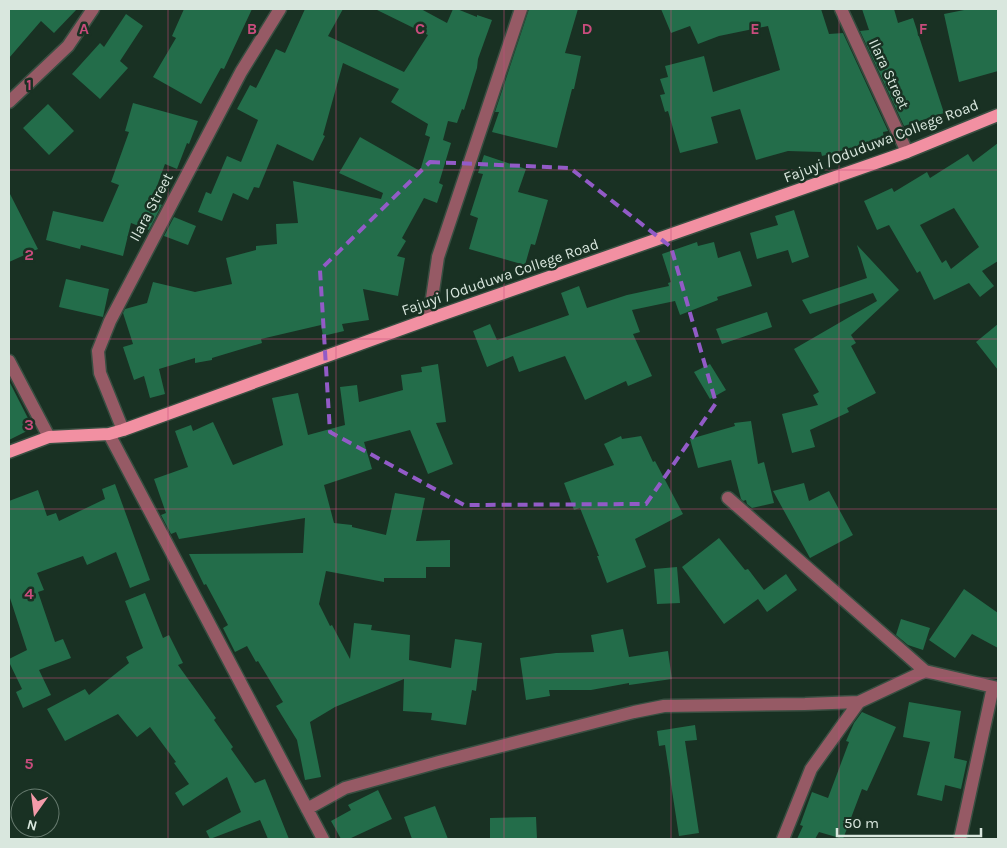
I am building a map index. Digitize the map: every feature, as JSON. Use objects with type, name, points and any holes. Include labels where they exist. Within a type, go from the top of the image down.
[{"type":"main road","name":"Fajuyi /Oduduwa College Road","points":[[9,452],[50,437],[109,434],[123,430],[429,319],[907,152],[998,115]]},
{"type":"street","points":[[9,102],[68,46],[93,9]]},
{"type":"street","name":"Ilara Street","points":[[123,430],[100,373],[98,351],[110,321],[241,72],[280,9]]},
{"type":"street","points":[[429,319],[438,257],[521,9]]},
{"type":"street","name":"Ilara Street","points":[[841,9],[907,152]]},
{"type":"street","points":[[9,361],[50,437]]},
{"type":"street","points":[[109,434],[323,839]]},
{"type":"street","points":[[728,498],[925,671],[996,687],[960,839]]},
{"type":"street","points":[[307,809],[344,788],[641,710],[664,706],[859,702],[925,671]]},
{"type":"street","points":[[783,839],[811,769],[859,702]]},
{"type":"highlighted area","points":[[430,162],[570,168],[671,247],[716,403],[646,504],[464,505],[330,432],[320,270]]},
{"type":"building","points":[[9,9],[77,9],[54,33],[41,21],[9,58]]},
{"type":"building","points":[[184,9],[252,9],[224,69],[221,68],[201,104],[153,77],[176,38],[172,36]]},
{"type":"building","points":[[305,9],[343,9],[328,36],[404,72],[428,35],[375,9],[421,9],[447,23],[453,9],[457,9],[477,17],[477,15],[492,20],[478,59],[464,110],[462,109],[457,123],[448,121],[443,140],[451,143],[439,183],[443,185],[437,203],[424,198],[402,238],[406,241],[397,256],[405,258],[398,296],[363,289],[369,320],[342,324],[344,331],[323,336],[321,325],[261,339],[262,343],[212,358],[212,360],[195,363],[195,358],[159,369],[165,394],[150,398],[144,376],[134,380],[123,347],[133,344],[123,313],[125,309],[147,303],[153,282],[195,292],[232,284],[226,258],[256,250],[256,246],[277,244],[276,224],[298,223],[293,181],[381,199],[383,193],[339,173],[360,137],[420,171],[430,137],[425,135],[428,124],[391,102],[399,89],[343,63],[323,135],[325,136],[313,161],[277,144],[259,188],[254,187],[248,200],[233,193],[222,221],[198,212],[206,192],[211,194],[227,156],[241,162],[258,120],[237,109],[250,85],[256,88],[276,49],[285,53]]},
{"type":"building","points":[[529,9],[578,9],[565,53],[581,56],[574,89],[572,89],[557,148],[492,132],[499,112],[495,112]]},
{"type":"building","points":[[661,9],[821,9],[829,34],[843,33],[888,131],[883,132],[884,139],[822,156],[821,152],[788,151],[756,160],[740,109],[711,117],[718,143],[680,153],[668,111],[665,112],[660,95],[665,94],[660,79],[668,77],[665,66],[704,56],[713,92],[780,70],[768,26],[719,36],[698,44],[690,26],[671,33]]},
{"type":"building","points":[[862,9],[894,9],[898,23],[913,18],[944,113],[904,126],[860,31],[869,30]]},
{"type":"building","points":[[969,9],[998,9],[998,71],[959,82],[944,14]]},
{"type":"building","points":[[126,14],[143,26],[120,61],[128,68],[100,99],[72,74],[100,43],[104,47]]},
{"type":"building","points":[[133,103],[198,121],[177,169],[165,164],[152,200],[162,205],[149,230],[131,223],[123,256],[81,245],[80,249],[46,240],[53,211],[103,222],[119,185],[111,182],[129,132],[125,131]]},
{"type":"building","points":[[48,104],[74,131],[49,155],[23,128]]},
{"type":"building","points":[[998,143],[998,261],[982,271],[994,286],[980,297],[969,283],[934,300],[920,271],[917,273],[889,225],[877,230],[864,201],[892,188],[894,192],[927,172],[930,178],[968,154],[973,162]],"holes":[[[954,208],[979,247],[951,269],[946,260],[942,263],[920,225]]]},
{"type":"building","points":[[484,155],[526,169],[518,192],[548,200],[535,245],[531,244],[525,265],[469,249],[478,218],[470,215],[483,174],[478,173]]},
{"type":"building","points":[[9,192],[38,249],[9,262]]},
{"type":"building","points":[[794,210],[809,257],[792,263],[788,250],[757,259],[750,233],[778,225],[775,216]]},
{"type":"building","points":[[174,217],[196,226],[188,245],[164,236]]},
{"type":"building","points":[[697,242],[698,246],[714,242],[718,258],[740,251],[752,286],[717,297],[718,300],[680,315],[675,301],[632,310],[640,332],[633,334],[652,376],[628,386],[626,381],[585,400],[565,356],[519,372],[513,356],[487,367],[473,331],[490,324],[497,340],[569,315],[561,293],[579,286],[587,308],[627,295],[669,286],[668,283],[671,282],[662,254]]},
{"type":"building","points":[[857,245],[899,290],[851,335],[856,343],[851,346],[876,393],[847,408],[849,412],[810,430],[815,447],[792,453],[782,414],[818,405],[813,395],[819,392],[794,349],[877,301],[873,293],[810,314],[802,300],[867,278]]},
{"type":"building","points":[[66,279],[109,289],[103,317],[59,307]]},
{"type":"building","points":[[767,312],[772,327],[722,344],[716,329]]},
{"type":"building","points":[[998,324],[998,370],[976,342]]},
{"type":"building","points":[[438,364],[446,422],[436,423],[453,464],[428,474],[410,430],[364,442],[372,469],[324,485],[334,523],[352,525],[352,527],[386,535],[395,493],[425,498],[416,541],[450,540],[450,567],[426,567],[426,578],[384,578],[384,582],[326,571],[319,604],[350,659],[354,623],[372,625],[371,630],[410,635],[409,660],[451,668],[455,639],[482,643],[476,691],[472,690],[466,725],[431,720],[432,713],[403,711],[404,679],[335,707],[310,722],[321,777],[305,780],[297,740],[276,706],[283,702],[247,646],[235,652],[223,628],[228,625],[206,584],[204,585],[189,554],[303,553],[305,518],[179,539],[176,532],[171,534],[161,515],[166,513],[154,479],[188,467],[175,431],[191,425],[193,431],[213,422],[233,465],[283,445],[272,398],[298,393],[308,435],[345,425],[340,387],[357,385],[359,402],[403,390],[401,375],[422,372],[421,367]]},
{"type":"building","points":[[710,364],[726,390],[710,399],[694,372]]},
{"type":"building","points":[[9,381],[33,428],[9,440]]},
{"type":"building","points":[[751,421],[758,464],[764,462],[774,503],[752,508],[747,504],[746,500],[743,501],[741,499],[731,460],[698,468],[690,439],[735,426],[734,423]]},
{"type":"building","points":[[621,436],[622,439],[641,436],[653,462],[655,461],[683,514],[635,539],[646,567],[607,583],[597,556],[599,556],[580,508],[574,510],[564,483],[614,465],[604,444]]},
{"type":"building","points":[[804,483],[809,501],[829,491],[853,535],[810,558],[773,491]]},
{"type":"building","points":[[115,484],[150,580],[130,588],[116,552],[87,565],[83,556],[37,573],[44,590],[38,592],[55,642],[63,639],[71,658],[39,670],[51,695],[23,708],[16,692],[22,689],[9,662],[9,659],[27,650],[9,595],[9,501],[38,490],[47,516],[56,513],[59,521],[105,499],[102,489]]},
{"type":"building","points":[[719,538],[745,570],[748,569],[764,590],[786,574],[797,590],[767,612],[758,599],[724,624],[682,567]]},
{"type":"building","points":[[677,567],[680,603],[657,604],[654,569]]},
{"type":"building","points":[[964,589],[998,613],[998,648],[972,634],[955,658],[929,640]]},
{"type":"building","points":[[145,593],[163,638],[169,635],[183,663],[178,665],[216,718],[214,720],[233,747],[231,749],[255,783],[265,779],[289,839],[268,839],[260,820],[210,839],[206,831],[241,812],[227,777],[183,806],[175,793],[189,784],[174,763],[176,762],[150,727],[137,737],[118,714],[65,741],[47,709],[85,689],[89,695],[129,663],[126,657],[143,648],[125,601]]},
{"type":"building","points":[[901,619],[930,628],[923,650],[908,645],[896,635]]},
{"type":"building","points":[[623,629],[629,657],[668,651],[672,679],[629,685],[629,683],[591,690],[549,690],[550,696],[526,700],[520,658],[556,653],[594,652],[591,635]]},
{"type":"building","points":[[909,702],[961,711],[954,758],[967,761],[961,789],[945,785],[942,801],[917,795],[930,742],[903,737]]},
{"type":"building","points":[[862,712],[896,727],[867,791],[862,789],[843,839],[819,832],[815,839],[797,839],[803,826],[800,825],[812,792],[828,798],[849,742],[846,741],[854,723]]},
{"type":"building","points":[[695,725],[697,740],[685,741],[699,833],[679,836],[665,745],[659,746],[657,731]]},
{"type":"building","points":[[378,790],[392,819],[349,839],[341,839],[331,821],[351,810],[348,805]]},
{"type":"building","points":[[435,806],[448,839],[412,839],[404,817]]},
{"type":"building","points":[[536,817],[537,839],[490,839],[490,818]]}]
